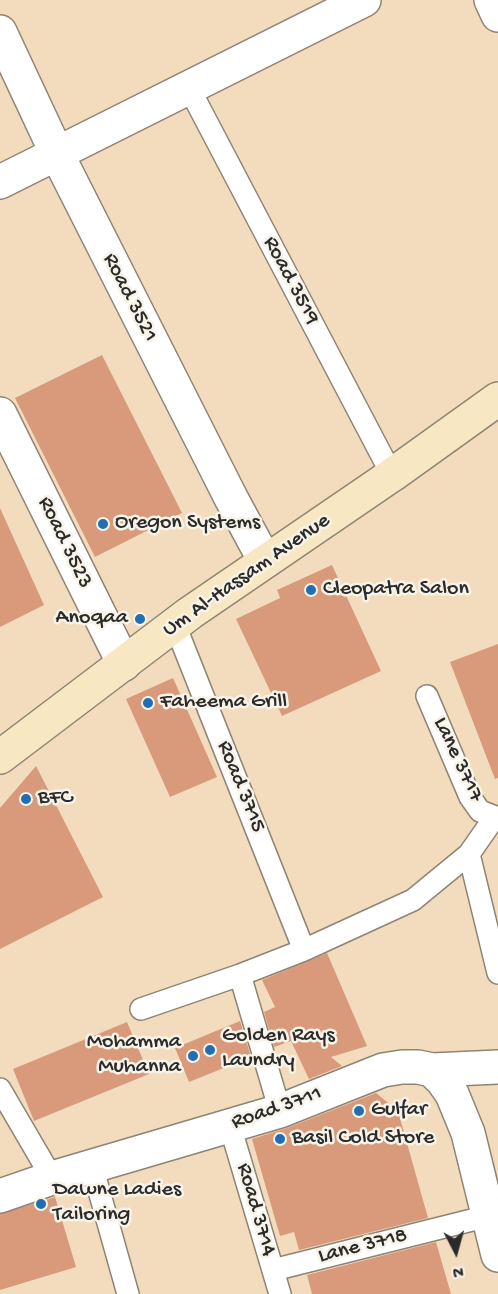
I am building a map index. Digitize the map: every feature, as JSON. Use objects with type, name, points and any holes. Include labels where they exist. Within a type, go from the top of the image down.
[{"type":"street","points":[[0,182],[364,0]]},
{"type":"street","points":[[491,0],[498,15]]},
{"type":"street","name":"Road 3521","points":[[0,32],[57,154],[265,561]]},
{"type":"street","name":"Um Al-Hassam Avenue","points":[[0,757],[175,625],[498,399]]},
{"type":"street","name":"Road 3523","points":[[1,420],[123,664]]},
{"type":"street","name":"Road 3711","points":[[0,1196],[52,1178],[280,1111],[383,1070],[402,1066],[432,1070]]},
{"type":"street","points":[[432,1070],[498,1066]]},
{"type":"street","points":[[432,1070],[452,1094],[468,1133],[495,1239]]},
{"type":"lane","name":"Road 3519","points":[[189,88],[392,475]]},
{"type":"lane","name":"Road 3715","points":[[175,625],[304,950]]},
{"type":"lane","name":"Lane 3717","points":[[428,696],[470,797],[480,811],[496,818]]},
{"type":"lane","points":[[141,1009],[304,950],[413,900],[469,854],[496,818]]},
{"type":"lane","points":[[469,854],[498,973]]},
{"type":"lane","points":[[240,975],[280,1111]]},
{"type":"lane","points":[[0,1089],[52,1178]]},
{"type":"lane","name":"Road 3714","points":[[231,1126],[280,1294]]},
{"type":"lane","points":[[92,1166],[128,1294]]},
{"type":"lane","name":"Lane 3718","points":[[273,1270],[495,1239]]},
{"type":"building","points":[[102,355],[182,513],[95,557],[15,398]]},
{"type":"building","points":[[0,508],[44,605],[0,627]]},
{"type":"building","points":[[332,565],[381,671],[282,716],[236,619],[280,598],[277,590]]},
{"type":"building","points":[[498,644],[498,778],[495,779],[450,662]]},
{"type":"building","points":[[173,678],[217,777],[170,797],[126,699]]},
{"type":"building","points":[[36,766],[103,897],[0,949],[0,808]]},
{"type":"building","points":[[327,953],[367,1046],[331,1057],[342,1066],[309,1079],[291,1041],[274,1047],[264,1012],[275,1007],[262,980]]},
{"type":"building","points":[[240,1021],[251,1057],[189,1082],[175,1048]]},
{"type":"building","points":[[127,1022],[149,1074],[34,1121],[13,1069]]},
{"type":"building","points":[[376,1093],[398,1111],[428,1218],[299,1250],[294,1232],[280,1236],[252,1139],[287,1128]]},
{"type":"building","points":[[55,1197],[76,1267],[0,1290],[0,1214]]},
{"type":"building","points":[[436,1242],[451,1294],[312,1294],[307,1275]]},
{"type":"place","name":"Oregon Systems","points":[[103,524]]},
{"type":"place","name":"Cleopatra Salon","points":[[311,590]]},
{"type":"place","name":"Anoqaa","points":[[140,619]]},
{"type":"place","name":"Faheema Grill","points":[[148,703]]},
{"type":"place","name":"BFC","points":[[26,799]]},
{"type":"place","name":"Golden Rays Laundry","points":[[210,1050]]},
{"type":"place","name":"Mohamma Muhanna","points":[[193,1056]]},
{"type":"place","name":"Gulfar","points":[[359,1111]]},
{"type":"place","name":"Basil Cold Store","points":[[280,1139]]},
{"type":"place","name":"Dawne Ladies Tailoring","points":[[41,1204]]}]
